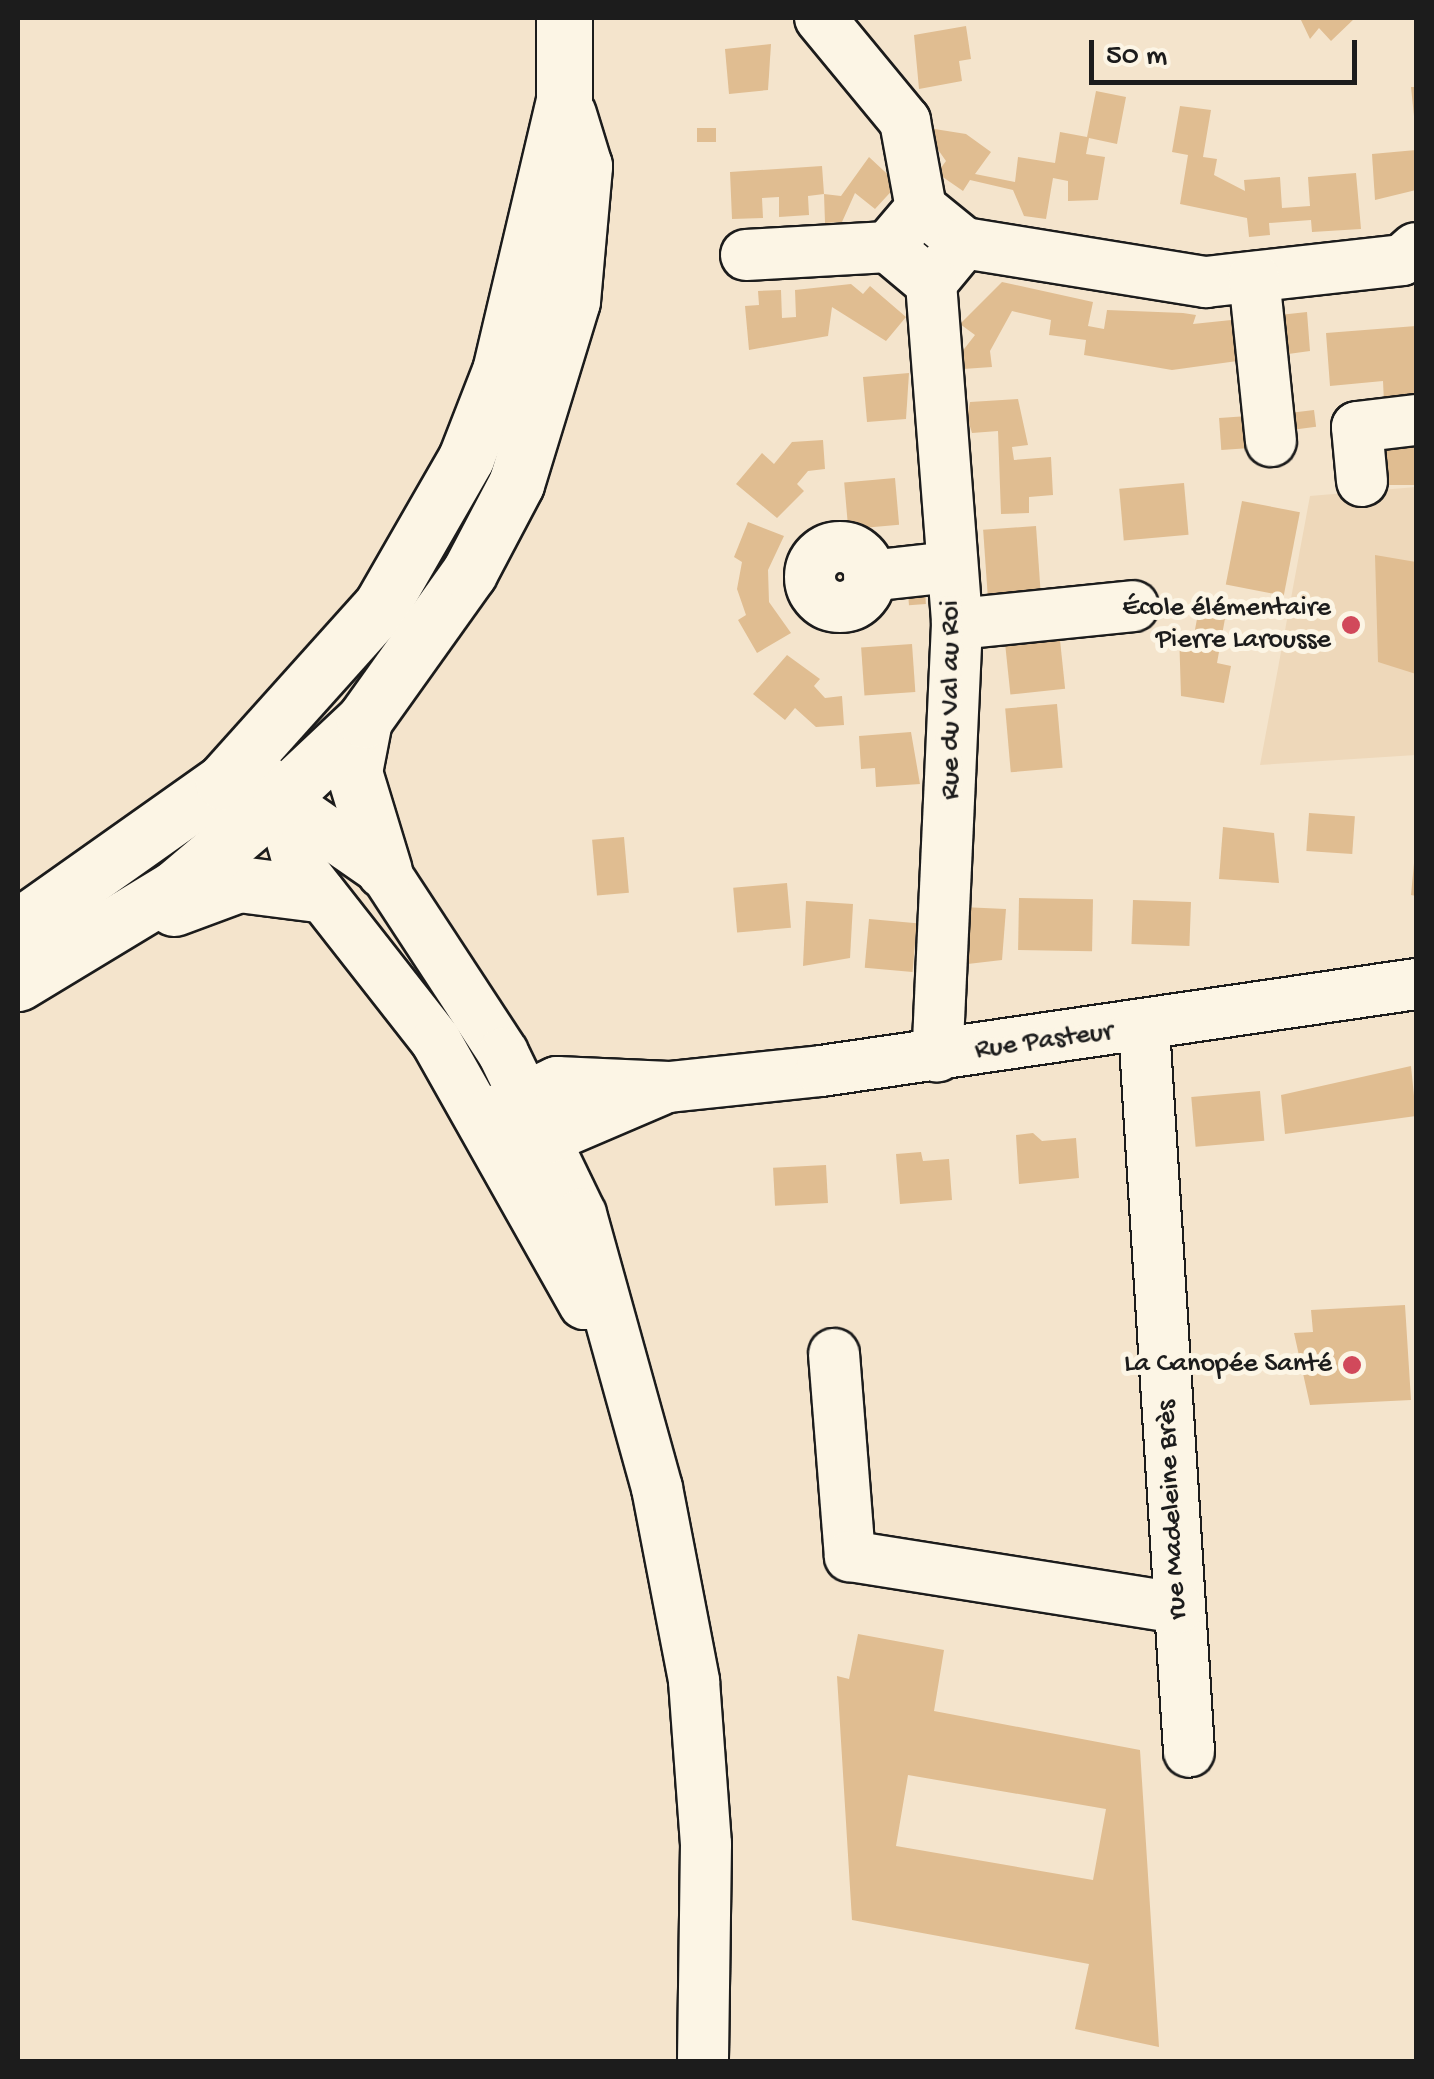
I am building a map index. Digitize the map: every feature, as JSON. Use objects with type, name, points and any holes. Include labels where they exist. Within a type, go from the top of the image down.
[{"type":"main road","points":[[18,983],[146,908],[264,779],[381,606],[466,458],[525,289],[564,102],[564,18]]},
{"type":"main road","points":[[18,927],[122,860],[364,720],[469,573],[516,484],[551,384],[582,236],[584,166],[564,102]]},
{"type":"main road","points":[[364,720],[354,772],[384,871]]},
{"type":"main road","points":[[146,908],[188,908],[240,884],[317,894]]},
{"type":"street","points":[[820,18],[905,122],[921,208],[964,243],[1206,282],[1402,260],[1416,248]]},
{"type":"street","points":[[888,247],[921,208]]},
{"type":"street","points":[[746,255],[888,247],[931,283],[964,243]]},
{"type":"street","points":[[1254,277],[1270,441]]},
{"type":"street","name":"Rue du Val au Roi","points":[[931,283],[957,624],[937,1058]]},
{"type":"street","points":[[1362,482],[1357,427],[1416,420]]},
{"type":"street","points":[[869,576],[950,567]]},
{"type":"street","points":[[957,624],[1132,606]]},
{"type":"street","points":[[264,779],[384,871],[626,1389]]},
{"type":"street","points":[[264,779],[286,838],[317,894],[501,1116],[548,1138],[596,1259],[626,1389],[664,1518],[694,1681],[706,1844],[704,2062]]},
{"type":"street","name":"Rue Pasteur","points":[[501,1116],[581,1080],[669,1086],[937,1058],[1416,984]]},
{"type":"street","name":"rue Madeleine Brès","points":[[1144,1028],[1185,1377],[1178,1608],[1188,1752]]},
{"type":"street","name":"Rue Pasteur","points":[[548,1138],[669,1086]]},
{"type":"street","points":[[834,1354],[850,1556],[1178,1608]]},
{"type":"shaded area","name":"École élémentaire Pierre Larousse","points":[[1416,487],[1416,755],[1260,765],[1310,496]]},
{"type":"building","points":[[1300,18],[1355,18],[1331,41],[1319,28],[1310,39]]},
{"type":"building","points":[[966,26],[971,59],[959,61],[962,81],[919,89],[914,35]]},
{"type":"building","points":[[771,44],[768,90],[729,94],[725,49]]},
{"type":"building","points":[[1411,87],[1416,87],[1416,116],[1414,116]]},
{"type":"building","points":[[1096,91],[1126,97],[1117,144],[1089,138],[1086,154],[1105,157],[1098,200],[1068,201],[1068,181],[1053,178],[1046,219],[1024,216],[1013,190],[970,180],[963,191],[937,173],[946,161],[922,127],[966,134],[991,152],[975,174],[1015,182],[1018,157],[1055,163],[1060,132],[1087,137]]},
{"type":"building","points":[[1180,106],[1211,110],[1203,157],[1217,159],[1214,175],[1245,191],[1244,180],[1280,177],[1282,208],[1310,206],[1308,177],[1356,173],[1361,229],[1312,232],[1311,220],[1269,223],[1270,235],[1249,237],[1247,218],[1180,204],[1188,155],[1172,152]]},
{"type":"building","points":[[697,128],[716,128],[716,142],[697,142]]},
{"type":"building","points":[[1416,150],[1416,190],[1375,200],[1372,154]]},
{"type":"building","points":[[869,157],[898,184],[875,209],[855,193],[842,222],[825,223],[824,194],[841,196]]},
{"type":"building","points":[[822,166],[824,194],[808,196],[809,215],[779,217],[779,197],[762,198],[763,218],[732,219],[730,172]]},
{"type":"building","points":[[1002,282],[1093,302],[1088,326],[1104,329],[1107,310],[1196,315],[1193,324],[1307,312],[1310,351],[1172,370],[1084,355],[1086,340],[1049,335],[1051,320],[1012,311],[990,351],[992,367],[963,369],[961,353],[975,335],[960,324]]},
{"type":"building","points":[[851,284],[863,294],[870,286],[906,317],[886,341],[832,307],[828,336],[749,350],[745,306],[759,305],[758,291],[781,290],[782,318],[796,317],[795,290]]},
{"type":"building","points":[[1416,326],[1416,400],[1384,403],[1383,381],[1330,386],[1326,333]]},
{"type":"building","points":[[909,373],[906,419],[867,422],[863,377]]},
{"type":"building","points":[[1018,399],[1028,445],[1012,447],[1014,460],[1051,457],[1053,495],[1029,497],[1029,513],[1001,514],[998,431],[972,433],[967,417],[970,402]]},
{"type":"building","points":[[1314,410],[1316,427],[1287,430],[1285,414]]},
{"type":"building","points":[[1248,416],[1250,448],[1221,450],[1219,418]]},
{"type":"building","points":[[823,440],[825,469],[808,471],[797,484],[804,491],[777,518],[736,484],[762,453],[774,464],[792,442]]},
{"type":"building","points":[[1374,440],[1416,440],[1416,485],[1374,485]]},
{"type":"building","points":[[895,478],[899,525],[848,529],[844,482]]},
{"type":"building","points":[[1184,483],[1189,535],[1124,540],[1119,489]]},
{"type":"building","points":[[1242,501],[1300,512],[1284,596],[1226,584]]},
{"type":"building","points":[[748,522],[784,536],[768,570],[769,602],[791,633],[757,653],[738,620],[746,615],[737,589],[742,562],[734,557]]},
{"type":"building","points":[[1036,526],[1041,591],[988,595],[983,530]]},
{"type":"building","points":[[1375,555],[1416,562],[1416,674],[1378,662]]},
{"type":"building","points":[[925,591],[926,604],[909,605],[908,592]]},
{"type":"building","points":[[1199,608],[1226,613],[1217,663],[1231,666],[1224,703],[1181,696],[1179,632],[1194,635]]},
{"type":"building","points":[[1060,640],[1065,689],[1010,694],[1005,646]]},
{"type":"building","points":[[912,644],[915,692],[864,695],[861,648]]},
{"type":"building","points":[[787,655],[820,679],[814,686],[825,698],[842,696],[844,725],[816,727],[795,708],[785,720],[753,694]]},
{"type":"building","points":[[1057,704],[1063,768],[1011,772],[1005,709]]},
{"type":"building","points":[[911,732],[920,784],[876,787],[875,768],[861,769],[859,736]]},
{"type":"building","points":[[1309,813],[1355,816],[1352,854],[1306,851]]},
{"type":"building","points":[[1223,827],[1274,833],[1279,883],[1219,879]]},
{"type":"building","points":[[624,837],[629,893],[597,896],[592,840]]},
{"type":"building","points":[[1416,863],[1416,896],[1411,895]]},
{"type":"building","points":[[787,883],[791,928],[737,933],[733,888]]},
{"type":"building","points":[[1019,898],[1093,899],[1092,951],[1018,950]]},
{"type":"building","points":[[1133,900],[1191,902],[1189,946],[1131,944]]},
{"type":"building","points":[[806,901],[853,904],[850,958],[803,966]]},
{"type":"building","points":[[962,907],[1006,909],[1002,960],[959,965]]},
{"type":"building","points":[[869,919],[917,923],[913,972],[865,968]]},
{"type":"building","points":[[1411,1066],[1416,1116],[1285,1134],[1281,1095]]},
{"type":"building","points":[[1260,1091],[1264,1141],[1196,1147],[1191,1097]]},
{"type":"building","points":[[1033,1133],[1042,1141],[1076,1138],[1079,1178],[1019,1184],[1016,1135]]},
{"type":"building","points":[[921,1152],[923,1161],[949,1159],[952,1200],[900,1204],[896,1154]]},
{"type":"building","points":[[826,1165],[828,1203],[775,1206],[773,1168]]},
{"type":"building","name":"La Canopée Santé","points":[[1405,1305],[1411,1400],[1310,1405],[1294,1333],[1313,1332],[1311,1310]]},
{"type":"building","points":[[858,1634],[944,1650],[934,1711],[1140,1750],[1159,2047],[1075,2029],[1089,1964],[852,1920],[837,1676],[849,1679]],"holes":[[[908,1775],[1106,1809],[1093,1880],[896,1846]]]},
{"type":"place","name":"École élémentaire Pierre Larousse","points":[[1351,625]]},
{"type":"place","name":"La Canopée Santé","points":[[1352,1365]]}]
